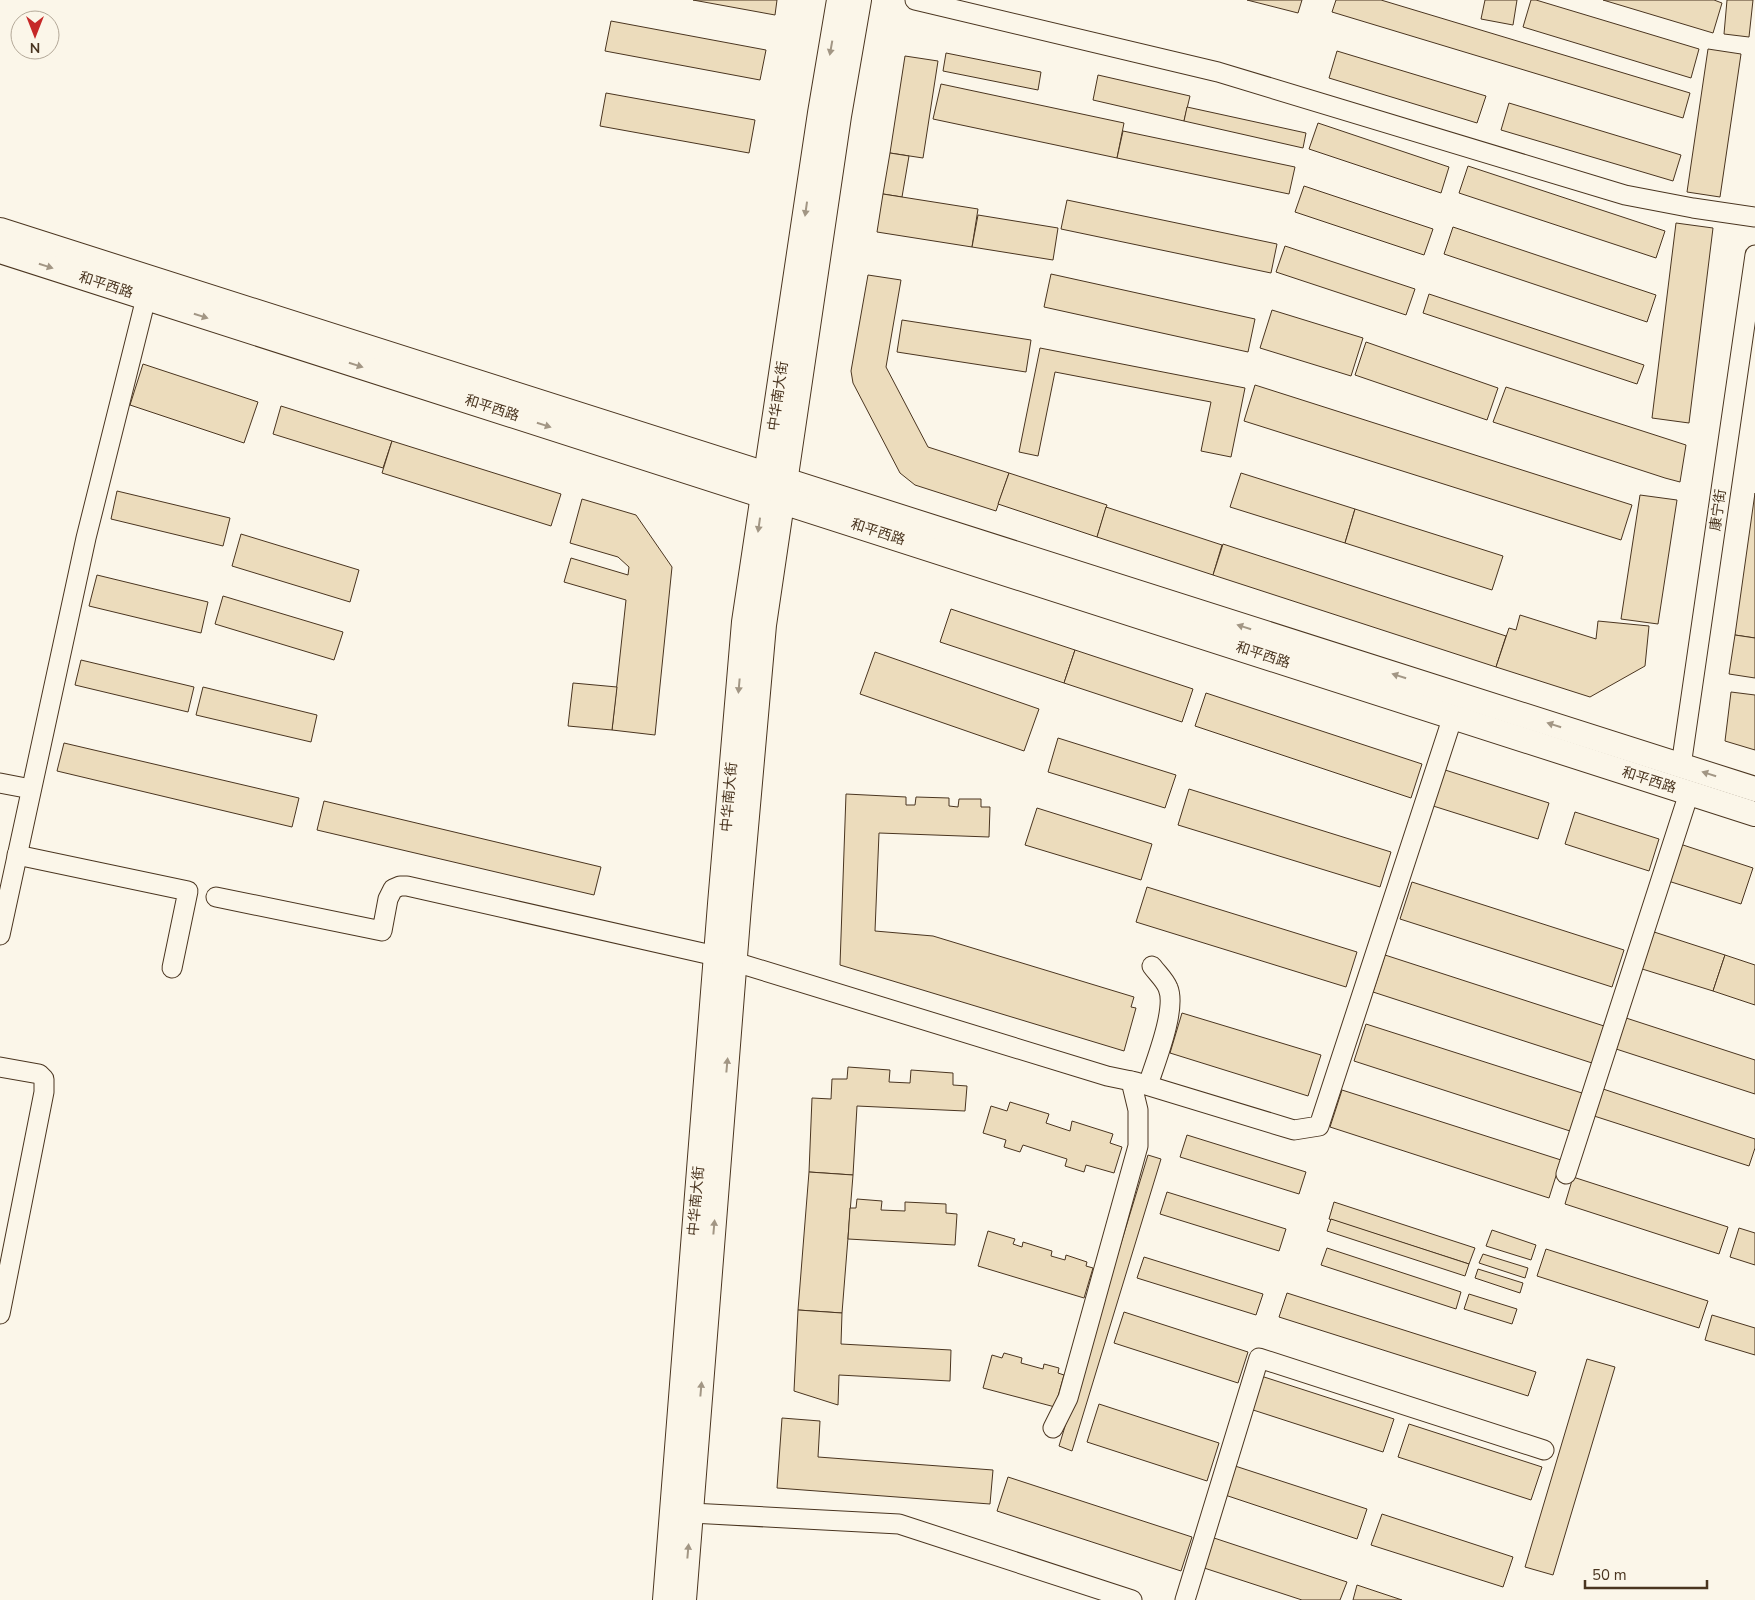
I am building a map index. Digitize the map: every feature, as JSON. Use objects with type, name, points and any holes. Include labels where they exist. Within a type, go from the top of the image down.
[{"type":"main road","name":"中华南大街","points":[[774,488],[818,122],[839,0]]},
{"type":"main road","name":"中华南大街","points":[[684,1600],[725,959],[744,622],[774,488],[859,0]]},
{"type":"main road","name":"和平西路","points":[[0,230],[1453,716],[1755,814]]},
{"type":"main road","name":"和平西路","points":[[0,251],[146,298],[774,488],[1755,789]]},
{"type":"main road","name":"中华南大街","points":[[664,1600],[725,959]]},
{"type":"street","points":[[915,0],[1218,72],[1625,195],[1755,217]]},
{"type":"street","name":"康宁街","points":[[1681,766],[1755,255]]},
{"type":"street","points":[[0,935],[86,538],[146,298]]},
{"type":"street","points":[[216,897],[382,931],[388,899],[393,889],[407,886],[725,959],[1107,1076],[1139,1083],[1294,1130],[1319,1126],[1453,716]]},
{"type":"street","points":[[0,783],[32,789]]},
{"type":"street","points":[[1566,1174],[1689,793]]},
{"type":"street","points":[[17,855],[188,890],[172,968]]},
{"type":"street","points":[[1053,1428],[1068,1398],[1138,1146],[1139,1083],[1170,1014],[1171,1000],[1168,987],[1152,966]]},
{"type":"street","points":[[0,1066],[39,1074],[44,1079],[44,1092],[0,1314]]},
{"type":"street","points":[[1184,1600],[1259,1358],[1544,1450]]},
{"type":"street","points":[[691,1513],[899,1524],[1132,1600]]},
{"type":"building","points":[[693,0],[777,0],[775,15]]},
{"type":"building","points":[[1247,0],[1302,0],[1298,13]]},
{"type":"building","points":[[1336,0],[1381,0],[1690,93],[1683,118],[1332,12]]},
{"type":"building","points":[[1485,0],[1517,0],[1513,25],[1481,19]]},
{"type":"building","points":[[1531,0],[1699,49],[1691,78],[1523,27]]},
{"type":"building","points":[[1603,0],[1714,0],[1722,3],[1713,33]]},
{"type":"building","points":[[1727,0],[1753,0],[1749,37],[1724,34]]},
{"type":"building","points":[[611,21],[766,50],[760,80],[605,51]]},
{"type":"building","points":[[1708,49],[1741,54],[1720,197],[1687,192]]},
{"type":"building","points":[[1337,51],[1486,96],[1477,123],[1329,78]]},
{"type":"building","points":[[946,53],[1041,72],[1038,90],[943,71]]},
{"type":"building","points":[[905,56],[938,61],[923,158],[890,153]]},
{"type":"building","points":[[1098,75],[1190,96],[1184,121],[1093,100]]},
{"type":"building","points":[[941,84],[1124,123],[1117,158],[933,119]]},
{"type":"building","points":[[606,93],[755,120],[749,153],[600,126]]},
{"type":"building","points":[[1509,103],[1681,155],[1673,181],[1501,130]]},
{"type":"building","points":[[1187,107],[1306,133],[1303,148],[1184,121]]},
{"type":"building","points":[[1318,123],[1449,167],[1441,193],[1309,149]]},
{"type":"building","points":[[1123,131],[1295,167],[1289,194],[1117,158]]},
{"type":"building","points":[[890,153],[909,156],[902,197],[883,194]]},
{"type":"building","points":[[1468,166],[1665,231],[1656,258],[1459,193]]},
{"type":"building","points":[[1304,186],[1433,229],[1424,255],[1295,212]]},
{"type":"building","points":[[883,194],[978,209],[972,247],[877,232]]},
{"type":"building","points":[[1067,200],[1277,244],[1271,273],[1061,229]]},
{"type":"building","points":[[978,215],[1058,228],[1053,260],[972,247]]},
{"type":"building","points":[[1676,223],[1713,228],[1689,423],[1652,418]]},
{"type":"building","points":[[1453,227],[1656,295],[1647,322],[1444,254]]},
{"type":"building","points":[[1285,246],[1415,289],[1406,315],[1276,272]]},
{"type":"building","points":[[1051,274],[1255,319],[1248,352],[1044,307]]},
{"type":"building","points":[[868,275],[901,280],[886,367],[928,447],[1009,473],[996,511],[915,485],[900,473],[853,383],[851,371]]},
{"type":"building","points":[[1429,294],[1644,365],[1637,384],[1423,313]]},
{"type":"building","points":[[1272,310],[1363,338],[1351,376],[1260,348]]},
{"type":"building","points":[[902,320],[1031,340],[1026,372],[897,352]]},
{"type":"building","points":[[1366,342],[1498,388],[1487,420],[1355,375]]},
{"type":"building","points":[[1040,348],[1245,388],[1231,457],[1201,451],[1211,402],[1055,372],[1038,456],[1019,452]]},
{"type":"building","points":[[143,364],[258,402],[244,443],[130,405]]},
{"type":"building","points":[[1255,385],[1632,505],[1621,540],[1244,421]]},
{"type":"building","points":[[1506,387],[1686,445],[1680,482],[1493,422]]},
{"type":"building","points":[[281,406],[392,441],[383,468],[273,434]]},
{"type":"building","points":[[392,441],[561,494],[551,526],[382,473]]},
{"type":"building","points":[[1009,473],[1107,505],[1097,537],[998,504]]},
{"type":"building","points":[[1241,473],[1355,509],[1345,543],[1230,507]]},
{"type":"building","points":[[117,491],[230,518],[223,546],[111,519]]},
{"type":"building","points":[[1755,493],[1755,638],[1735,635]]},
{"type":"building","points":[[1640,495],[1677,500],[1658,624],[1621,619]]},
{"type":"building","points":[[582,499],[636,515],[672,567],[655,735],[612,730],[626,600],[564,582],[571,558],[628,575],[629,567],[618,557],[570,543]]},
{"type":"building","points":[[1106,507],[1222,545],[1213,575],[1097,537]]},
{"type":"building","points":[[1355,509],[1503,556],[1492,590],[1345,543]]},
{"type":"building","points":[[241,534],[359,570],[350,602],[232,566]]},
{"type":"building","points":[[1223,544],[1506,636],[1496,667],[1213,575]]},
{"type":"building","points":[[97,575],[208,602],[201,633],[89,606]]},
{"type":"building","points":[[223,596],[343,632],[334,660],[215,624]]},
{"type":"building","points":[[951,609],[1075,650],[1064,683],[940,642]]},
{"type":"building","points":[[1520,615],[1596,639],[1598,621],[1649,626],[1645,666],[1590,697],[1496,667],[1509,628],[1516,630]]},
{"type":"building","points":[[1735,635],[1755,638],[1755,678],[1729,674]]},
{"type":"building","points":[[1075,650],[1193,689],[1182,722],[1064,683]]},
{"type":"building","points":[[875,652],[1039,709],[1024,751],[860,694]]},
{"type":"building","points":[[81,660],[194,687],[188,712],[75,685]]},
{"type":"building","points":[[573,683],[617,687],[612,730],[568,726]]},
{"type":"building","points":[[203,687],[317,715],[311,742],[196,715]]},
{"type":"building","points":[[1731,692],[1755,695],[1755,750],[1725,741]]},
{"type":"building","points":[[1206,693],[1422,764],[1411,798],[1195,726]]},
{"type":"building","points":[[1058,738],[1176,775],[1165,808],[1048,772]]},
{"type":"building","points":[[64,743],[299,798],[292,827],[57,771]]},
{"type":"building","points":[[1442,769],[1549,803],[1538,839],[1430,805]]},
{"type":"building","points":[[1189,789],[1391,852],[1380,887],[1178,825]]},
{"type":"building","points":[[846,794],[906,797],[906,805],[915,805],[916,797],[949,798],[949,806],[958,807],[959,799],[981,799],[981,807],[990,807],[989,837],[879,833],[875,931],[933,936],[1134,997],[1131,1007],[1136,1008],[1124,1051],[840,965]]},
{"type":"building","points":[[324,801],[601,867],[594,895],[317,830]]},
{"type":"building","points":[[1037,808],[1152,844],[1141,880],[1025,845]]},
{"type":"building","points":[[1575,812],[1659,839],[1649,871],[1565,844]]},
{"type":"building","points":[[1677,843],[1753,868],[1741,904],[1665,880]]},
{"type":"building","points":[[1412,882],[1624,950],[1612,987],[1400,919]]},
{"type":"building","points":[[1147,887],[1357,952],[1346,987],[1136,922]]},
{"type":"building","points":[[1651,931],[1725,955],[1713,991],[1639,968]]},
{"type":"building","points":[[1385,955],[1604,1026],[1592,1063],[1373,992]]},
{"type":"building","points":[[1725,955],[1755,965],[1755,1005],[1713,991]]},
{"type":"building","points":[[1182,1013],[1321,1055],[1308,1096],[1170,1053]]},
{"type":"building","points":[[1623,1017],[1755,1060],[1755,1094],[1613,1048]]},
{"type":"building","points":[[1366,1024],[1585,1094],[1573,1132],[1354,1061]]},
{"type":"building","points":[[848,1067],[890,1070],[889,1082],[910,1083],[911,1070],[953,1073],[953,1085],[967,1086],[965,1111],[857,1106],[853,1175],[809,1172],[812,1098],[831,1099],[832,1079],[847,1079]]},
{"type":"building","points":[[1600,1088],[1755,1139],[1755,1148],[1749,1166],[1591,1115]]},
{"type":"building","points":[[1342,1090],[1561,1160],[1549,1198],[1330,1127]]},
{"type":"building","points":[[1010,1102],[1049,1114],[1046,1123],[1070,1131],[1072,1121],[1113,1134],[1110,1143],[1122,1147],[1114,1173],[1086,1165],[1084,1172],[1065,1166],[1067,1159],[1023,1145],[1020,1152],[1004,1147],[1006,1140],[983,1133],[991,1106],[1007,1111]]},
{"type":"building","points":[[1187,1135],[1306,1172],[1299,1194],[1180,1157]]},
{"type":"building","points":[[1148,1155],[1161,1159],[1072,1451],[1059,1446]]},
{"type":"building","points":[[809,1172],[853,1175],[842,1313],[798,1310]]},
{"type":"building","points":[[1573,1177],[1728,1227],[1719,1254],[1565,1204]]},
{"type":"building","points":[[1167,1192],[1286,1229],[1279,1251],[1160,1214]]},
{"type":"building","points":[[857,1199],[882,1201],[881,1210],[905,1211],[905,1202],[946,1204],[946,1213],[957,1214],[955,1245],[848,1239],[850,1208],[856,1208]]},
{"type":"building","points":[[1334,1202],[1475,1248],[1469,1264],[1329,1219]]},
{"type":"building","points":[[1331,1219],[1469,1264],[1465,1276],[1327,1231]]},
{"type":"building","points":[[1739,1228],[1755,1233],[1755,1265],[1730,1257]]},
{"type":"building","points":[[1492,1230],[1536,1245],[1531,1260],[1486,1246]]},
{"type":"building","points":[[988,1231],[1015,1239],[1013,1244],[1022,1247],[1023,1242],[1052,1251],[1051,1256],[1065,1260],[1066,1255],[1087,1262],[1086,1266],[1093,1268],[1084,1298],[978,1266]]},
{"type":"building","points":[[1327,1248],[1461,1292],[1456,1309],[1321,1265]]},
{"type":"building","points":[[1546,1249],[1708,1301],[1699,1328],[1537,1276]]},
{"type":"building","points":[[1483,1254],[1528,1268],[1525,1278],[1479,1263]]},
{"type":"building","points":[[1144,1257],[1263,1294],[1256,1315],[1137,1278]]},
{"type":"building","points":[[1478,1269],[1523,1283],[1520,1293],[1475,1278]]},
{"type":"building","points":[[1287,1293],[1536,1372],[1528,1396],[1279,1317]]},
{"type":"building","points":[[1469,1294],[1517,1309],[1512,1324],[1464,1309]]},
{"type":"building","points":[[798,1310],[842,1313],[841,1344],[951,1350],[950,1381],[839,1375],[838,1405],[794,1391]]},
{"type":"building","points":[[1124,1312],[1248,1352],[1238,1383],[1114,1343]]},
{"type":"building","points":[[1712,1315],[1755,1328],[1755,1355],[1705,1340]]},
{"type":"building","points":[[1004,1353],[1022,1358],[1021,1363],[1043,1369],[1044,1364],[1059,1368],[1058,1373],[1064,1375],[1055,1407],[983,1388],[992,1355],[1002,1358]]},
{"type":"building","points":[[1587,1359],[1615,1367],[1553,1575],[1525,1567]]},
{"type":"building","points":[[1261,1376],[1394,1419],[1383,1452],[1250,1409]]},
{"type":"building","points":[[1099,1404],[1219,1443],[1207,1481],[1087,1442]]},
{"type":"building","points":[[782,1418],[820,1421],[818,1457],[993,1470],[990,1504],[777,1488]]},
{"type":"building","points":[[1409,1424],[1542,1467],[1531,1500],[1398,1457]]},
{"type":"building","points":[[1232,1465],[1367,1509],[1357,1539],[1222,1494]]},
{"type":"building","points":[[1008,1477],[1192,1537],[1181,1571],[997,1511]]},
{"type":"building","points":[[1382,1514],[1513,1557],[1503,1587],[1371,1545]]},
{"type":"building","points":[[1208,1536],[1347,1582],[1340,1600],[1302,1600],[1198,1566]]},
{"type":"building","points":[[1357,1585],[1402,1600],[1353,1600]]}]
